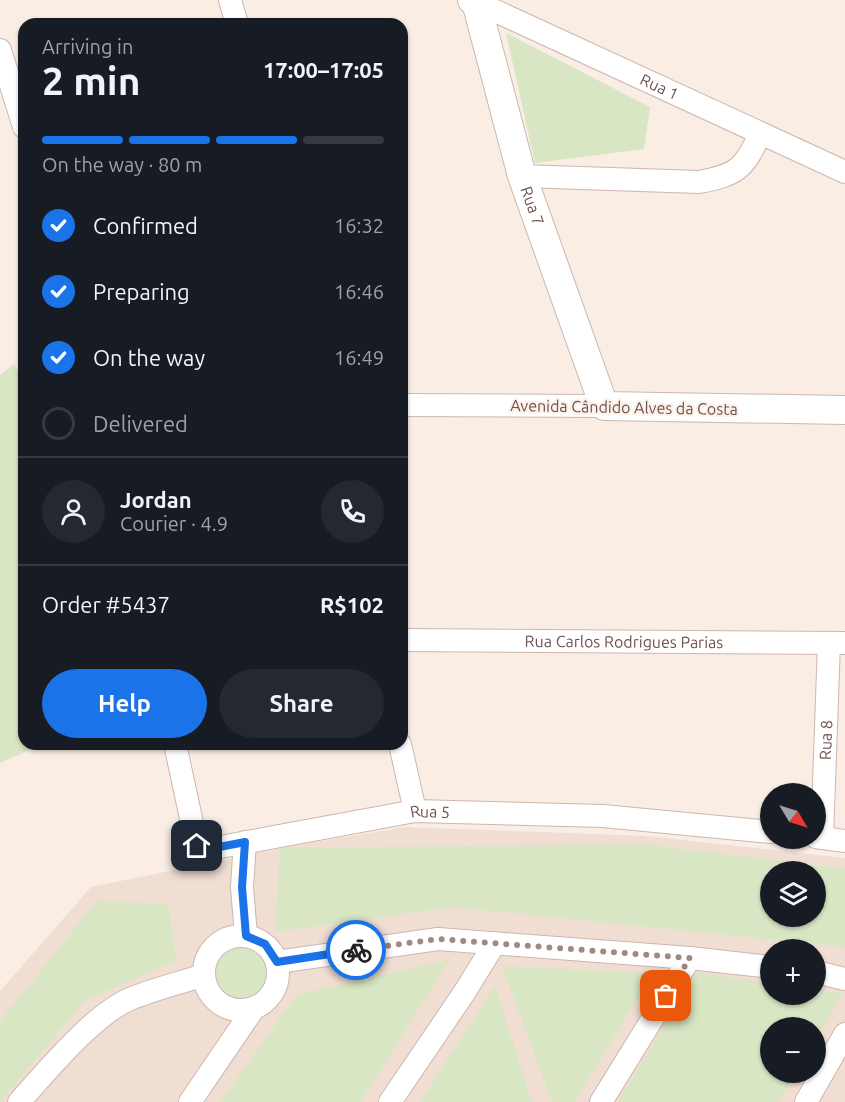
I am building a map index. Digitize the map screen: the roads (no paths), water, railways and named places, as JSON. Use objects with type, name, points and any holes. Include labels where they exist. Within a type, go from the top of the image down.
[{"type":"street","points":[[230,0],[235,18]]},
{"type":"street","name":"Rua 1","points":[[474,1],[845,172]]},
{"type":"street","name":"Rua 7","points":[[474,1],[522,176],[604,406]]},
{"type":"street","points":[[0,50],[18,108]]},
{"type":"street","points":[[522,176],[699,182],[727,177],[741,168],[748,160],[760,134]]},
{"type":"street","name":"Avenida Cândido Alves da Costa","points":[[408,405],[845,410]]},
{"type":"street","name":"Rua Carlos Rodrigues Parias","points":[[408,640],[837,643]]},
{"type":"street","name":"Rua 8","points":[[824,783],[837,643]]},
{"type":"street","name":"Rua 5","points":[[176,750],[197,846],[204,850],[415,811],[603,816],[760,831]]},
{"type":"street","points":[[401,750],[415,811]]},
{"type":"street","points":[[826,839],[845,841]]},
{"type":"street","points":[[245,842],[242,887],[246,936]]},
{"type":"street","points":[[235,936],[246,936],[265,944],[277,962],[277,983],[273,992],[266,1001],[254,1008],[237,1010],[218,1002],[206,986],[205,964],[216,946],[235,936]]},
{"type":"street","points":[[277,962],[420,940],[495,943],[760,966]]},
{"type":"street","points":[[390,1102],[495,943]]},
{"type":"street","points":[[601,1102],[690,958]]},
{"type":"street","points":[[826,974],[845,979]]},
{"type":"street","points":[[19,1102],[99,1019],[115,1007],[129,999],[204,975]]},
{"type":"street","points":[[190,1102],[254,1008]]},
{"type":"street","points":[[807,1102],[845,1034]]}]
